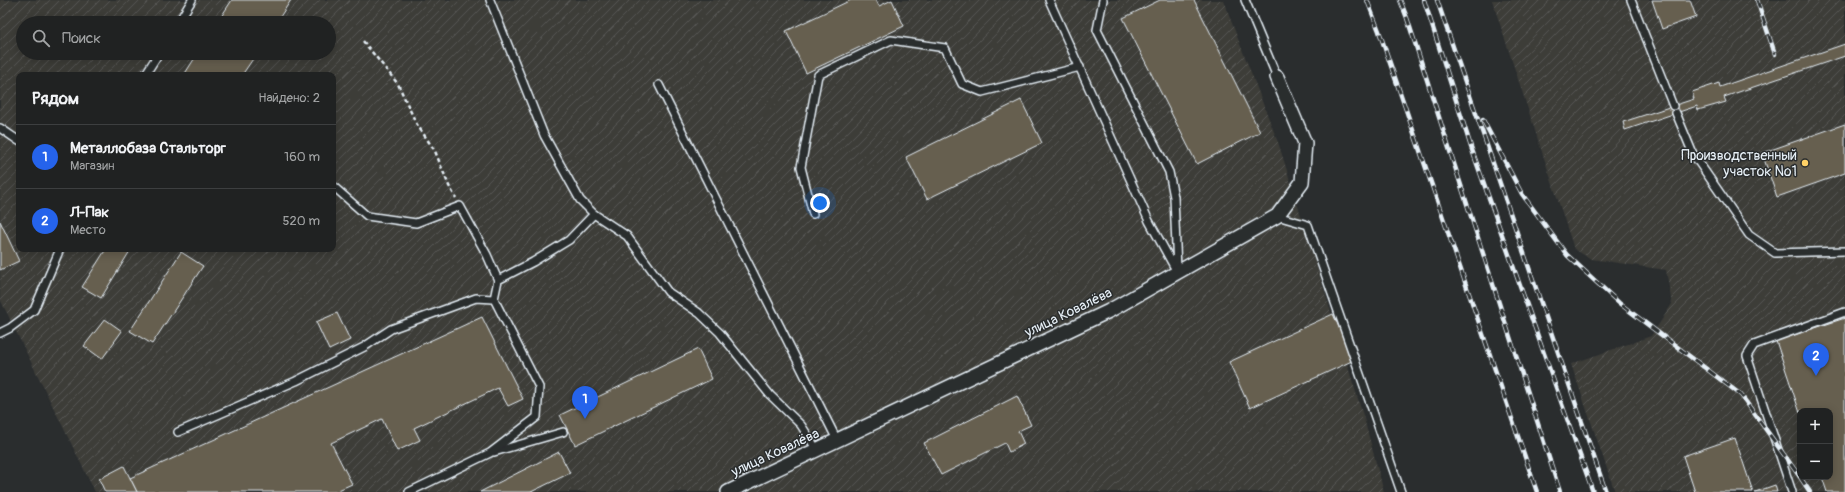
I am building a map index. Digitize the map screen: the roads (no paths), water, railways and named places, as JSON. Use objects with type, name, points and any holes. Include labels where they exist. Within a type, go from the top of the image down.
[{"type":"street","name":"улица Ковалёва","points":[[728,492],[1109,311],[1277,216],[1302,182],[1305,143],[1277,77]]},
{"type":"lane","points":[[182,16],[192,0]]},
{"type":"lane","points":[[490,0],[544,134],[580,200],[594,214],[626,236],[668,292],[700,314],[720,333],[770,395],[801,425],[817,450]]},
{"type":"lane","points":[[1049,0],[1149,221],[1177,272]]},
{"type":"lane","points":[[1103,0],[1097,30],[1169,172],[1174,197],[1177,272]]},
{"type":"lane","points":[[1245,0],[1277,77]]},
{"type":"lane","points":[[1631,0],[1673,106]]},
{"type":"lane","points":[[813,214],[802,167],[818,75],[891,40],[944,48],[962,84],[982,92],[1080,67]]},
{"type":"lane","points":[[147,72],[155,60]]},
{"type":"lane","points":[[659,85],[837,440]]},
{"type":"lane","points":[[1676,113],[1693,154],[1749,235],[1775,253],[1845,250]]},
{"type":"lane","points":[[0,128],[16,139]]},
{"type":"lane","points":[[336,189],[367,216],[416,222],[460,206],[498,280],[494,299],[539,387],[536,417],[490,453]]},
{"type":"lane","points":[[498,280],[533,262],[569,240],[594,214]]},
{"type":"lane","points":[[1277,216],[1308,225],[1401,492]]},
{"type":"lane","points":[[0,333],[10,328],[34,310],[59,252]]},
{"type":"lane","points":[[178,432],[296,381],[364,347],[391,329],[476,298],[494,299]]},
{"type":"lane","points":[[1792,492],[1747,356],[1754,345],[1845,312]]},
{"type":"lane","points":[[409,492],[490,453],[563,432]]},
{"type":"railway","points":[[1367,0],[1379,31],[1537,492]]},
{"type":"railway","points":[[1400,0],[1560,492]]},
{"type":"railway","points":[[1424,0],[1471,147],[1593,492]]},
{"type":"railway","points":[[1437,0],[1606,492]]},
{"type":"railway","points":[[1757,0],[1775,54]]},
{"type":"railway","points":[[1483,120],[1522,194],[1567,255],[1619,303],[1741,395],[1797,473]]},
{"type":"railway","points":[[1802,480],[1810,492]]},
{"type":"place","name":"Производственный участок №1","points":[[1805,163]]},
{"type":"place","name":"Л-Пак","points":[[1816,376]]},
{"type":"place","name":"Металлобаза Стальторг","points":[[585,419]]}]
